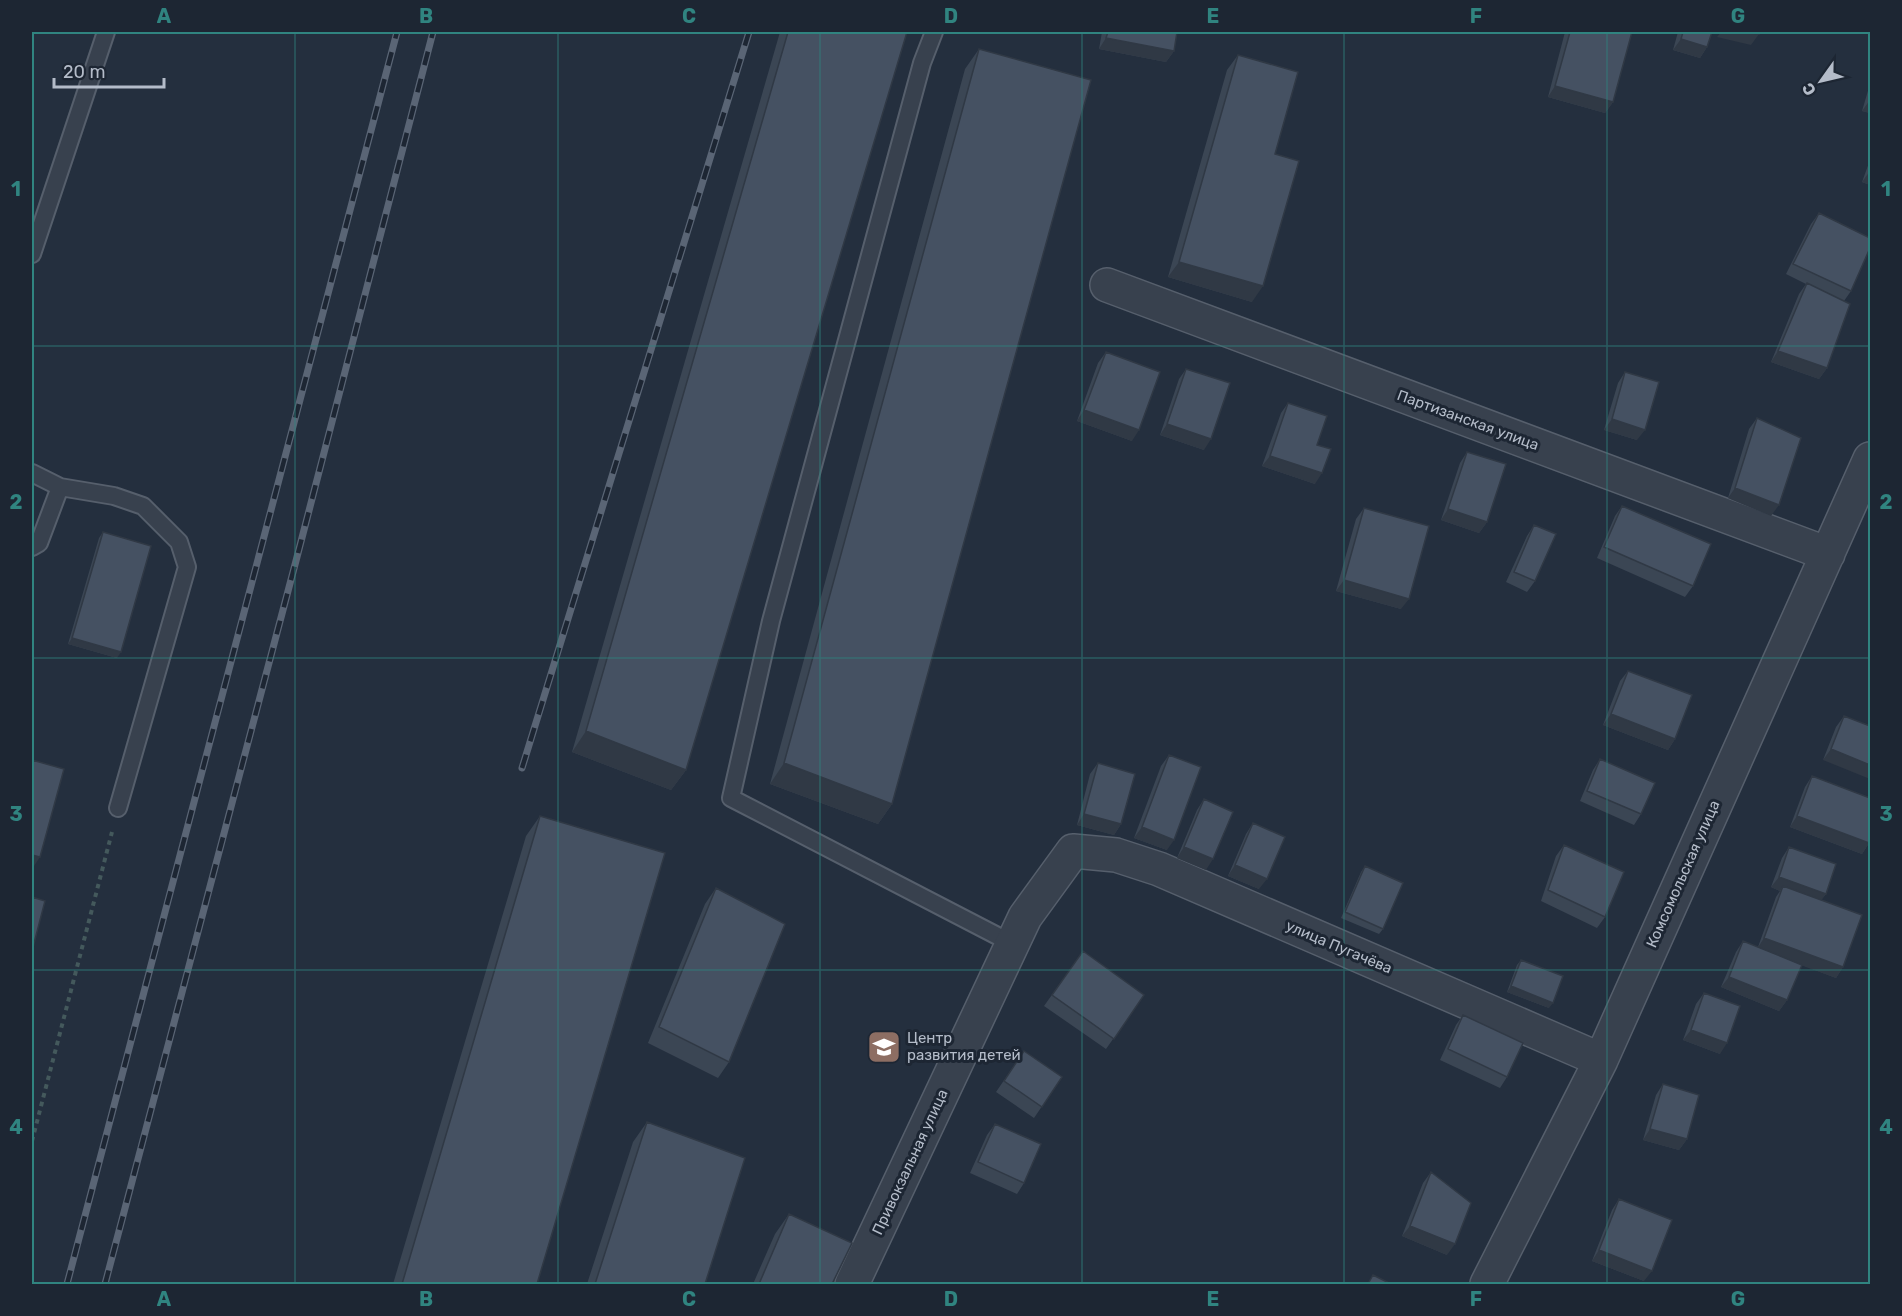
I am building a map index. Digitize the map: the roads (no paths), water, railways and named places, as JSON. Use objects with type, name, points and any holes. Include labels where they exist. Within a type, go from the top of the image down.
[{"type":"street","name":"Партизанская улица","points":[[1107,285],[1828,554]]},
{"type":"street","name":"Комсомольская улица","points":[[1487,1284],[1601,1059],[1870,459]]},
{"type":"street","name":"Привокзальная улица","points":[[852,1284],[1026,917],[1073,851]]},
{"type":"street","name":"улица Пугачёва","points":[[1073,851],[1116,855],[1159,869],[1601,1059]]},
{"type":"lane","points":[[32,254],[106,32]]},
{"type":"lane","points":[[934,32],[922,63],[771,621],[731,798],[1013,944]]},
{"type":"lane","points":[[32,473],[60,487],[114,496],[144,506],[179,542],[187,567],[118,808]]},
{"type":"lane","points":[[32,547],[39,543],[60,487]]},
{"type":"railway","points":[[67,1284],[397,32]]},
{"type":"railway","points":[[105,1284],[433,32]]},
{"type":"railway","points":[[522,768],[749,32]]},
{"type":"place","name":"Центр развития детей","points":[[884,1047]]}]
